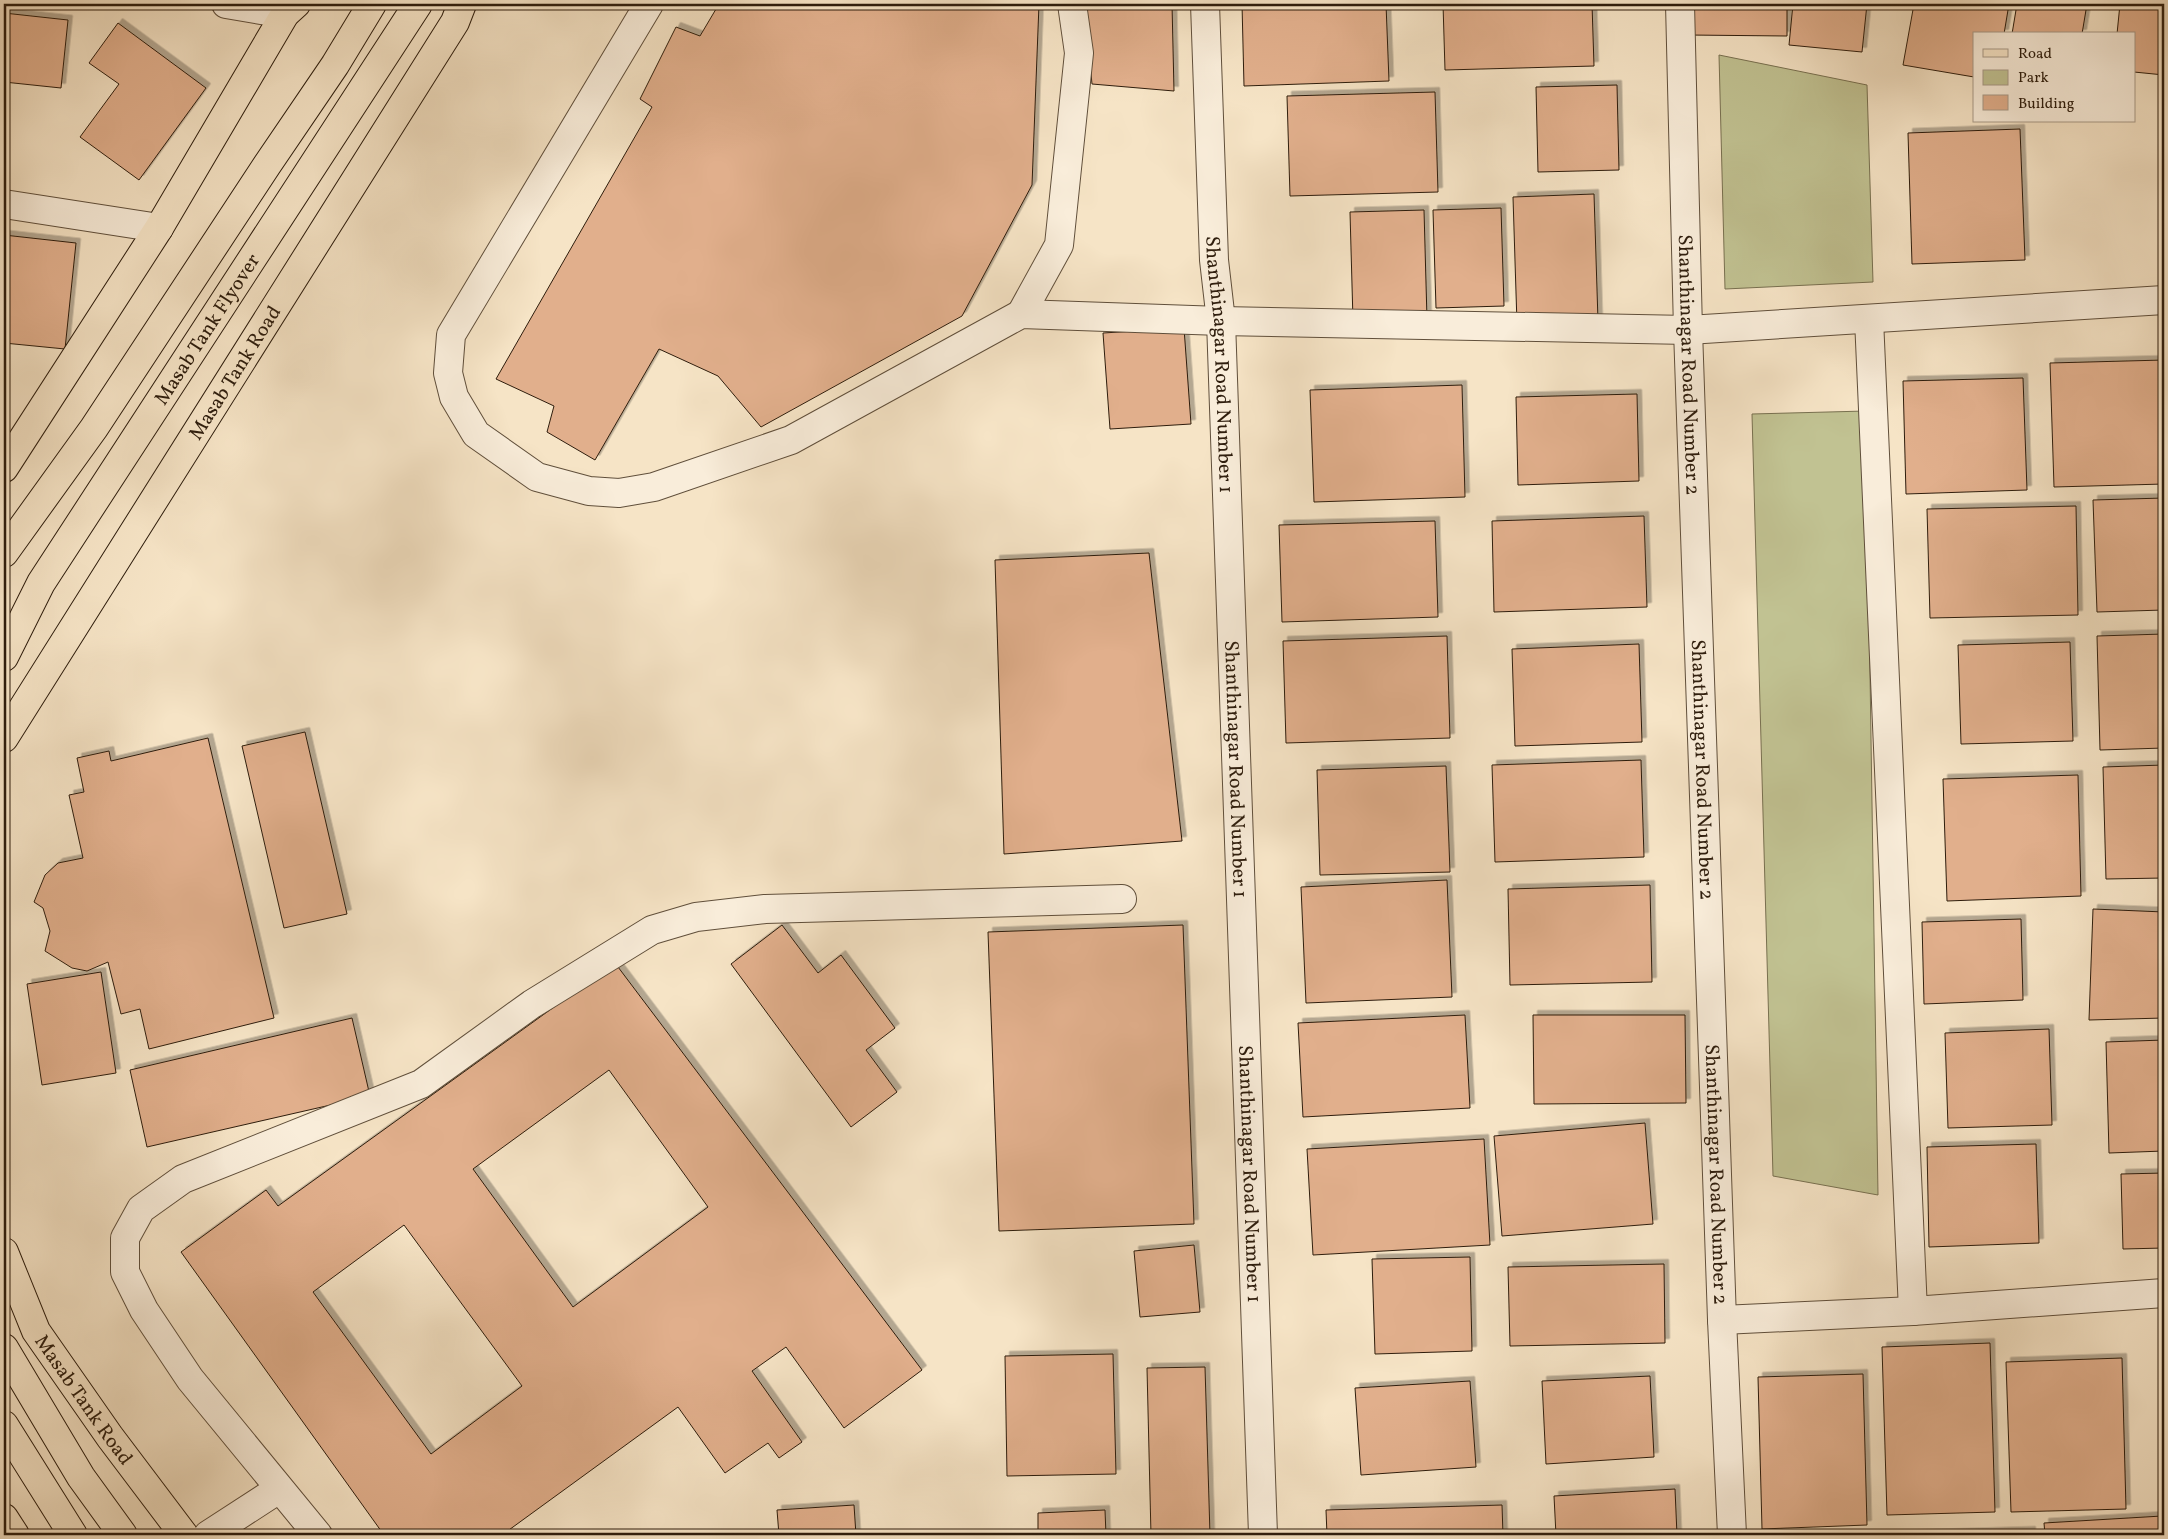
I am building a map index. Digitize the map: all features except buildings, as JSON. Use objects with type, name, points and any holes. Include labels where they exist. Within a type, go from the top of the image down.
[{"type":"main road","name":"Masab Tank Flyover","points":[[4,553],[94,428],[335,65],[372,4]]},
{"type":"main road","name":"Masab Tank Flyover","points":[[4,657],[41,582],[418,4]]},
{"type":"main road","name":"Masab Tank Road","points":[[4,738],[450,30],[462,4]]},
{"type":"main road","points":[[4,468],[159,228],[291,9]]},
{"type":"main road","name":"Masab Tank Road","points":[[4,1252],[36,1331],[110,1437],[184,1535]]},
{"type":"main road","points":[[4,1348],[82,1477],[123,1535]]},
{"type":"main road","points":[[4,1425],[73,1535]]},
{"type":"main road","points":[[4,1518],[15,1535]]},
{"type":"street","points":[[226,4],[291,9]]},
{"type":"street","points":[[650,4],[451,335],[448,373],[454,397],[476,434],[537,476],[589,491],[619,493],[654,487],[792,440],[1021,314],[1221,321],[1688,330],[2164,300]]},
{"type":"street","points":[[1021,314],[1060,245],[1079,53],[1072,4]]},
{"type":"street","name":"Shanthinagar Road Number 1","points":[[1205,4],[1214,260],[1221,321],[1262,1535]]},
{"type":"street","name":"Shanthinagar Road Number 2","points":[[1680,4],[1688,330],[1722,1320],[1732,1535]]},
{"type":"street","points":[[4,204],[159,228]]},
{"type":"street","points":[[1869,319],[1913,1311]]},
{"type":"street","points":[[318,1535],[190,1379],[144,1310],[125,1272],[125,1238],[141,1209],[183,1180],[421,1084],[532,1004],[652,930],[696,916],[765,909],[1122,898]]},
{"type":"street","points":[[1722,1320],[1913,1311],[2164,1293]]},
{"type":"street","points":[[208,1535],[279,1488]]},
{"type":"green space","points":[[1719,55],[1867,85],[1873,282],[1725,289]]},
{"type":"green space","points":[[1866,411],[1878,1195],[1773,1176],[1752,414]]}]
